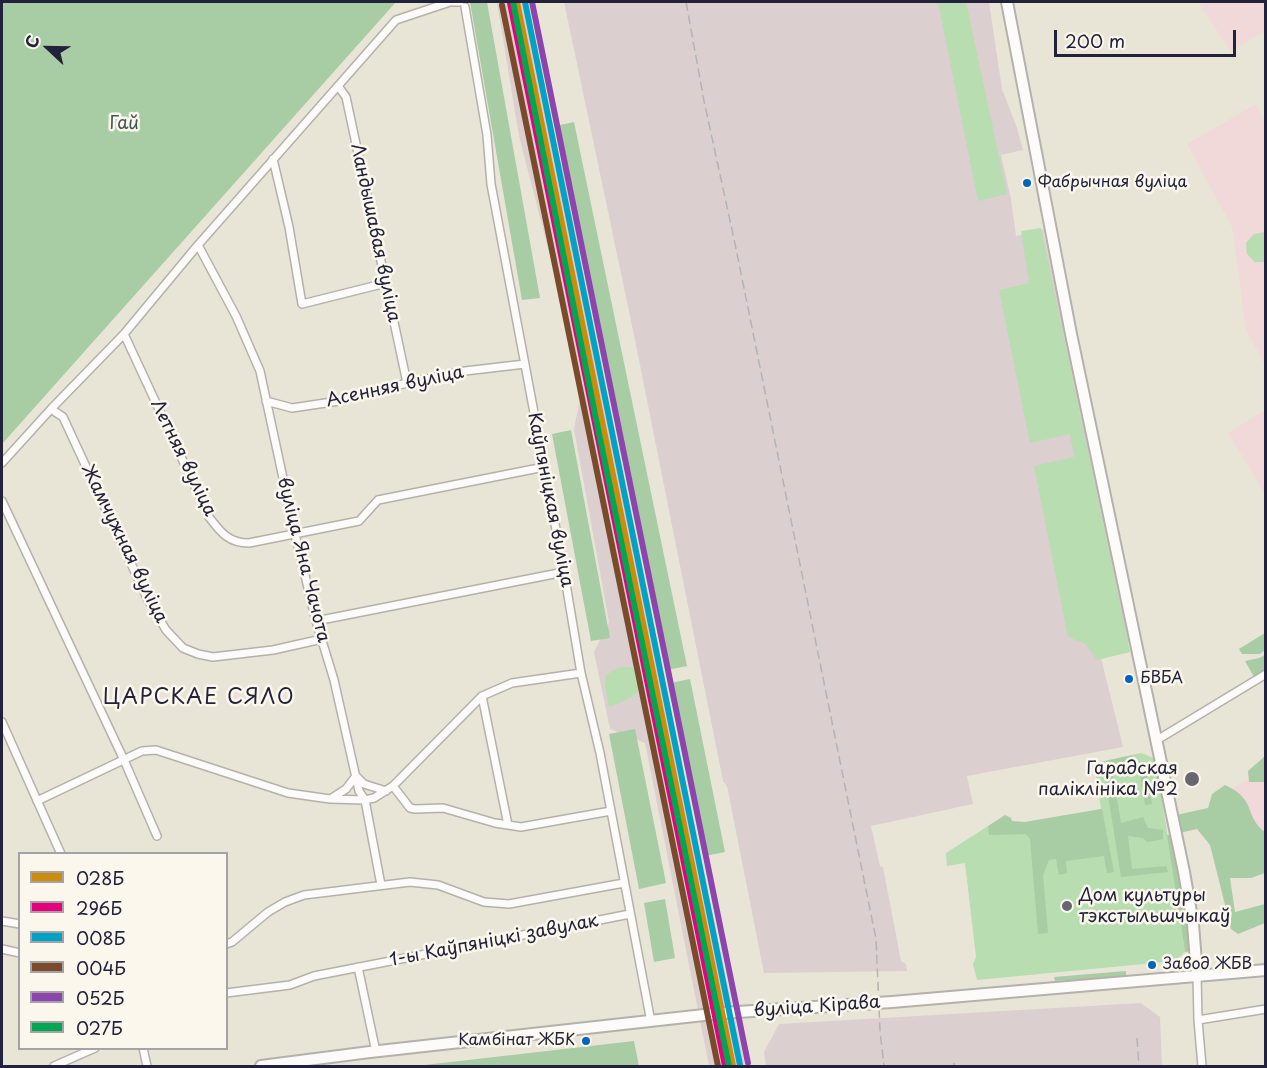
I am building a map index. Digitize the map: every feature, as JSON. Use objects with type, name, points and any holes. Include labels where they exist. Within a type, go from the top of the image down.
[{"type":"main road","points":[[1007,2],[1071,334],[1157,740],[1193,924],[1197,975]]},
{"type":"main road","name":"вуліца Кірава","points":[[261,1066],[722,1013],[892,1002],[1266,970]]},
{"type":"street","points":[[2,463],[124,334],[198,245],[396,20],[451,2],[463,4]]},
{"type":"street","name":"Каўпяніцкая вуліца","points":[[463,4],[488,135],[491,184],[581,673],[611,811],[651,1022]]},
{"type":"street","name":"Ландышавая вуліца","points":[[338,86],[346,97],[407,383]]},
{"type":"street","points":[[273,159],[289,227],[302,304],[386,283]]},
{"type":"street","name":"вуліца Яна Чачота","points":[[198,245],[240,325],[260,371],[316,621],[334,680],[359,791],[365,800],[381,885]]},
{"type":"street","name":"Летняя вуліца","points":[[124,334],[209,517],[228,540],[249,543],[359,521],[378,500],[544,466]]},
{"type":"street","name":"Асенняя вуліца","points":[[266,401],[292,408],[339,401],[465,371],[525,364]]},
{"type":"street","name":"Жамчужная вуліца","points":[[51,409],[63,417],[147,598],[166,630],[183,648],[213,657],[273,650],[322,639]]},
{"type":"street","points":[[2,501],[124,760],[157,836]]},
{"type":"street","points":[[316,621],[564,572]]},
{"type":"street","points":[[37,801],[142,751],[156,750],[288,793],[330,799],[375,798],[390,788],[482,696],[512,683],[581,673]]},
{"type":"street","points":[[1157,740],[1266,674]]},
{"type":"street","points":[[482,696],[508,825]]},
{"type":"street","points":[[2,722],[60,852]]},
{"type":"street","points":[[330,799],[346,789],[356,776],[364,784],[390,788],[410,808],[423,810],[443,808],[521,827],[611,811]]},
{"type":"street","name":"1-ы Каўпяніцкі завулак","points":[[228,943],[268,912],[285,902],[304,896],[410,882],[438,885],[484,902],[508,903],[624,883]]},
{"type":"street","name":"1-ы Каўпяніцкі завулак","points":[[228,993],[290,985],[314,976],[630,914]]},
{"type":"street","points":[[2,921],[18,924]]},
{"type":"street","points":[[2,949],[18,953]]},
{"type":"street","points":[[358,967],[376,1052]]},
{"type":"street","points":[[1197,975],[1202,1066]]},
{"type":"street","points":[[1198,1020],[1266,1009]]},
{"type":"street","points":[[54,1066],[90,1050]]},
{"type":"street","points":[[144,1051],[147,1066]]},
{"type":"shaded area","points":[[497,2],[524,2],[544,101],[564,173],[650,620],[745,1066],[709,1066],[645,743],[610,729],[594,652],[609,622],[574,429],[583,384],[519,136]]},
{"type":"shaded area","points":[[564,2],[989,2],[1002,89],[1023,150],[1001,155],[1011,199],[1016,236],[1043,229],[1131,642],[1100,654],[1123,747],[967,776],[973,804],[871,826],[880,866],[883,867],[901,961],[906,964],[907,971],[764,973]]},
{"type":"shaded area","points":[[1198,2],[1265,2],[1265,30],[1231,52]]},
{"type":"shaded area","points":[[1256,104],[1265,120],[1265,365],[1246,330],[1232,227],[1187,144]]},
{"type":"shaded area","points":[[1265,410],[1265,494],[1228,433]]},
{"type":"shaded area","points":[[1265,769],[1265,865],[1226,793]]},
{"type":"shaded area","points":[[1141,1003],[1160,1017],[1162,1066],[766,1066],[764,1052],[779,1024]]},
{"type":"green space","name":"Гай","points":[[2,2],[396,2],[2,444]]},
{"type":"green space","points":[[470,2],[487,2],[540,298],[522,300]]},
{"type":"green space","points":[[938,2],[966,2],[1007,194],[978,201]]},
{"type":"green space","points":[[574,122],[687,666],[667,670],[555,126]]},
{"type":"green space","points":[[1041,228],[1130,652],[1097,660],[1086,644],[1068,637],[1034,466],[1074,457],[1070,434],[1030,443],[999,290],[1029,283],[1021,231]]},
{"type":"green space","points":[[1265,232],[1265,262],[1255,262],[1247,254],[1246,243],[1254,234]]},
{"type":"green space","points":[[571,430],[610,638],[591,641],[552,434]]},
{"type":"green space","points":[[1265,633],[1265,650],[1260,654],[1242,654],[1239,649]]},
{"type":"green space","points":[[1265,655],[1265,670],[1254,677],[1245,661]]},
{"type":"green space","points":[[620,667],[631,667],[641,682],[640,688],[631,697],[609,707],[605,685],[606,675]]},
{"type":"green space","points":[[690,679],[725,852],[705,856],[671,683]]},
{"type":"green space","points":[[635,729],[666,883],[639,889],[609,734]]},
{"type":"green space","points":[[1141,753],[1156,759],[1185,952],[1175,961],[977,980],[973,964],[976,957],[965,863],[947,866],[946,853],[988,826],[990,835],[1025,822],[1101,809],[1095,767],[1099,762]]},
{"type":"green space","points":[[1133,755],[1132,769],[1109,772],[1106,761]]},
{"type":"green space","points":[[1265,756],[1265,782],[1249,782],[1248,771]]},
{"type":"green space","points":[[1146,768],[1152,804],[1145,805],[1139,769]]},
{"type":"green space","points":[[1113,775],[1121,823],[1143,817],[1148,828],[1163,830],[1163,839],[1147,842],[1143,838],[1128,836],[1132,869],[1166,866],[1168,872],[1121,877],[1105,776]]},
{"type":"green space","points":[[1225,785],[1242,796],[1254,820],[1265,832],[1265,873],[1251,878],[1230,878],[1235,912],[1265,904],[1265,923],[1238,934],[1231,929],[1210,845],[1197,829],[1179,833],[1176,815],[1208,808],[1212,794]]},
{"type":"green space","points":[[1102,809],[1114,872],[1107,873],[1104,856],[1066,861],[1067,873],[1059,875],[1056,859],[1049,860],[1043,875],[1048,933],[1038,934],[1030,839],[1026,834],[989,835],[988,826],[1005,815],[1012,821],[1025,822]]},
{"type":"green space","points":[[1167,835],[1172,835],[1191,951],[1185,952]]},
{"type":"green space","points":[[665,899],[675,958],[654,962],[644,903]]},
{"type":"green space","points":[[1126,971],[1126,976],[1055,981],[1054,977]]},
{"type":"green space","points":[[634,1041],[639,1066],[416,1066]]},
{"type":"railway","points":[[686,2],[704,101],[876,939],[884,1066]]},
{"type":"railway","points":[[1137,1038],[1139,1066]]},
{"type":"transit line","name":"027Б","points":[[513,2],[729,1066]]},
{"type":"transit line","name":"028Б","points":[[517,2],[733,1066]]},
{"type":"transit line","name":"008Б","points":[[525,2],[740,1065]]},
{"type":"transit line","name":"052Б","points":[[532,2],[748,1063]]},
{"type":"transit line","name":"296Б","points":[[510,3],[725,1066]]},
{"type":"transit line","name":"004Б","points":[[502,5],[718,1066]]},
{"type":"place","name":"Фабрычная вуліца","points":[[1027,183]]},
{"type":"place","name":"БВБА","points":[[1129,679]]},
{"type":"place","name":"Гарадская паліклініка №2","points":[[1192,779]]},
{"type":"place","name":"Дом культуры тэкстыльшчыкаў","points":[[1067,906]]},
{"type":"place","name":"Завод ЖБВ","points":[[1152,965]]},
{"type":"place","name":"Камбінат ЖБК","points":[[586,1041]]},
{"type":"district","name":"ЦАРСКАЕ СЯЛО","points":[[199,698]]}]
